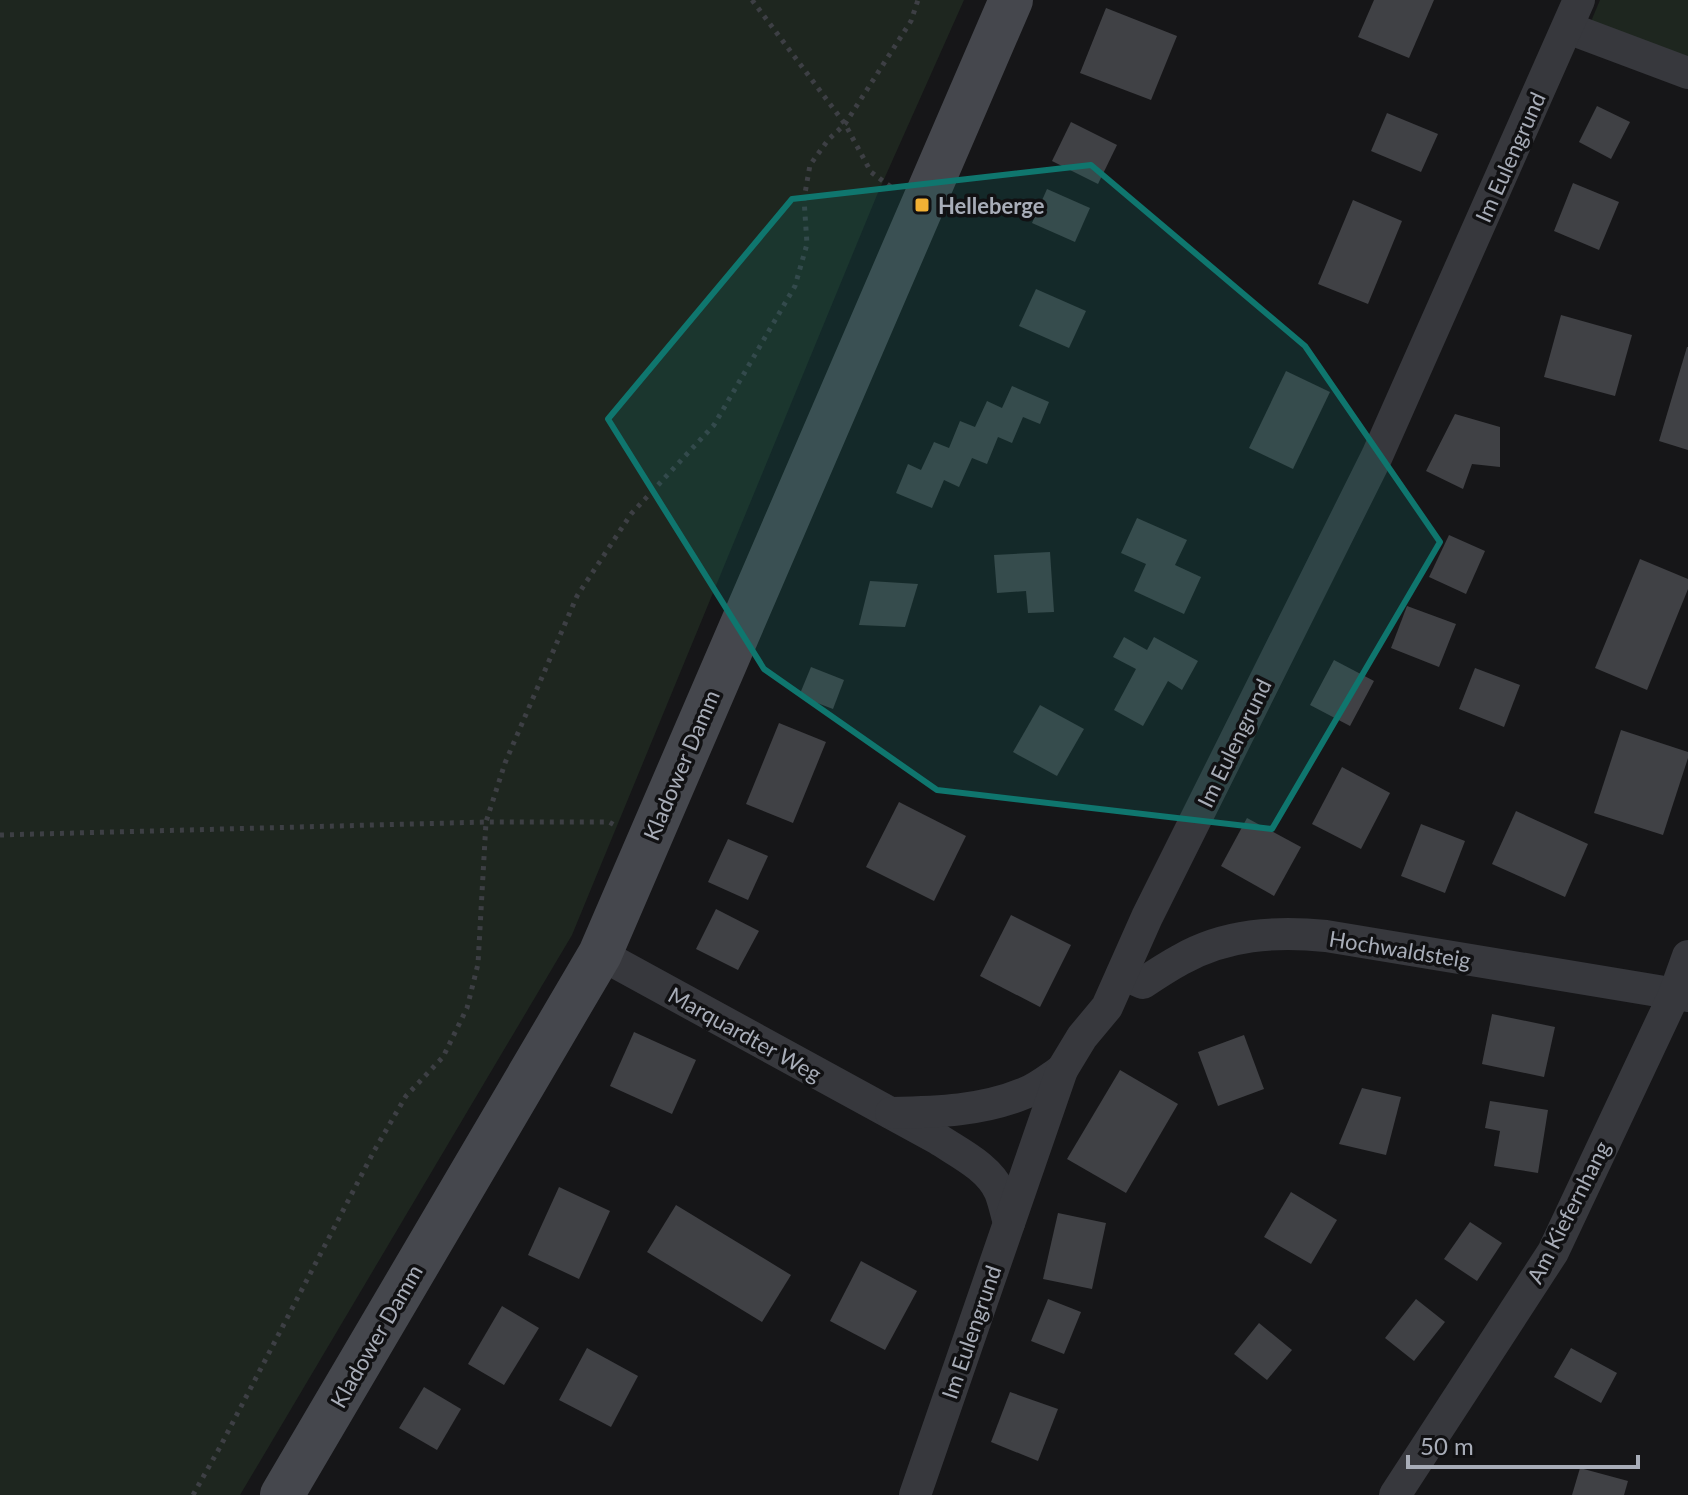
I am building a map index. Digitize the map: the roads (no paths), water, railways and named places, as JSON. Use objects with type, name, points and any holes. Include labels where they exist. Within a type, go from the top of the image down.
[{"type":"main road","name":"Kladower Damm","points":[[282,1495],[600,954],[1011,0]]},
{"type":"street","points":[[1574,14],[1688,73]]},
{"type":"street","name":"Im Eulengrund","points":[[915,1495],[1062,1070],[1082,1037],[1107,1007],[1147,917],[1377,456],[1574,14]]},
{"type":"street","name":"Hochwaldsteig","points":[[1122,974],[1143,983],[1182,958],[1221,942],[1258,935],[1294,933],[1681,996]]},
{"type":"street","name":"Marquardter Weg","points":[[600,954],[938,1139],[987,1172],[999,1190],[1009,1223]]},
{"type":"street","name":"Am Kiefernhang","points":[[1395,1495],[1553,1252],[1681,996],[1688,956]]},
{"type":"street","points":[[891,1113],[955,1111],[992,1104],[1027,1092],[1062,1070]]},
{"type":"place","name":"Helleberge","points":[[922,205]]}]
